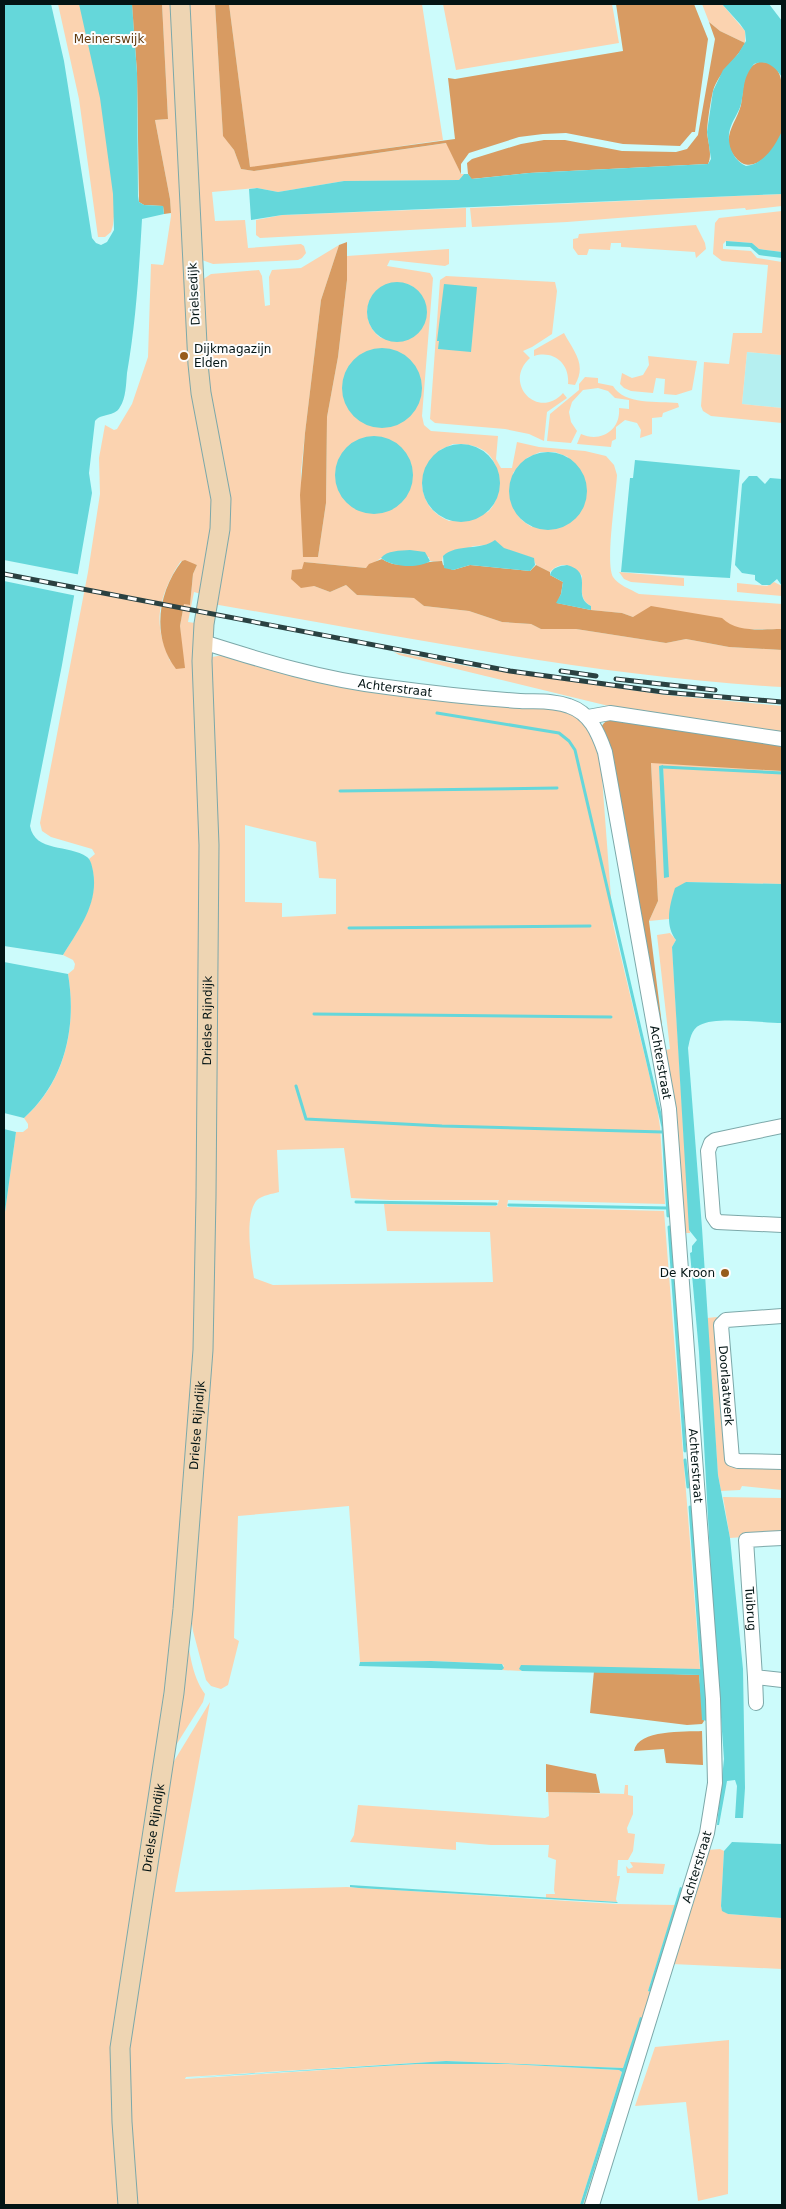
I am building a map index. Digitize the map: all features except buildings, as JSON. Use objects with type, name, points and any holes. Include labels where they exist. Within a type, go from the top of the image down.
[{"type":"street","name":"Drielsedijk","points":[[180,4],[198,364],[201,393],[221,499],[220,529],[202,642]]},
{"type":"street","name":"Achterstraat","points":[[202,642],[270,664],[385,687],[521,701],[553,702],[570,706],[588,717],[598,732],[605,752],[670,1109],[716,1783],[707,1833],[592,2205]]},
{"type":"street","name":"Drielse Rijndijk","points":[[128,2205],[121,2104],[120,2048],[177,1664],[187,1565],[203,1350],[209,845],[202,642]]},
{"type":"street","points":[[588,717],[610,712],[782,738]]},
{"type":"street","points":[[782,1126],[715,1140],[711,1143],[708,1151],[713,1216],[717,1222],[782,1225]]},
{"type":"street","name":"Doorlaatwerk","points":[[782,1316],[726,1320],[721,1325],[732,1459],[738,1461],[782,1462]]},
{"type":"street","name":"Tuibrug","points":[[756,1703],[746,1540],[782,1538]]},
{"type":"street","points":[[755,1677],[782,1680]]},
{"type":"shaded area","points":[[132,4],[162,4],[168,119],[155,120],[171,213],[164,214],[163,206],[144,205],[139,202],[137,73]]},
{"type":"shaded area","points":[[215,4],[229,4],[250,167],[455,139],[448,78],[455,79],[623,51],[616,4],[694,4],[708,39],[695,132],[692,132],[680,146],[623,144],[566,133],[519,137],[469,153],[461,164],[461,174],[446,143],[254,171],[241,169],[234,150],[223,136]]},
{"type":"shaded area","points":[[709,22],[720,31],[745,43],[719,78],[713,91],[707,130],[710,151],[708,164],[529,173],[471,179],[468,174],[467,163],[472,159],[521,144],[544,140],[565,140],[622,151],[676,152],[687,149],[698,135],[715,39]]},
{"type":"shaded area","points":[[759,62],[774,66],[781,78],[783,126],[779,139],[770,153],[764,159],[750,165],[736,158],[731,151],[729,138],[741,105],[744,80],[753,65]]},
{"type":"shaded area","points":[[347,242],[347,280],[338,357],[327,417],[326,503],[318,557],[303,557],[300,495],[305,433],[321,300],[339,245]]},
{"type":"shaded area","points":[[782,342],[782,408],[742,404],[747,352],[781,355]]},
{"type":"shaded area","points":[[382,559],[389,563],[404,565],[442,561],[443,565],[453,570],[470,565],[530,571],[536,565],[550,572],[550,575],[563,582],[557,603],[591,610],[622,613],[633,617],[651,606],[722,618],[728,623],[742,628],[782,629],[782,650],[729,647],[686,639],[666,643],[576,629],[541,629],[531,624],[502,622],[469,611],[424,606],[414,598],[357,595],[346,585],[330,592],[314,586],[301,588],[291,579],[292,570],[302,569],[304,562],[366,568],[369,564]]},
{"type":"shaded area","points":[[185,560],[197,565],[193,574],[190,605],[184,604],[180,626],[185,668],[176,669],[163,643],[161,614],[167,586],[182,561]]},
{"type":"shaded area","points":[[612,717],[782,740],[782,771],[651,763],[658,901],[649,921],[664,1041],[601,727]]},
{"type":"shaded area","points":[[594,1671],[699,1675],[704,1721],[702,1724],[687,1725],[590,1713]]},
{"type":"shaded area","points":[[702,1731],[703,1765],[666,1763],[664,1749],[634,1751],[637,1744],[653,1735]]},
{"type":"shaded area","points":[[546,1764],[596,1774],[600,1793],[546,1792]]},
{"type":"green space","name":"Meinerswijk","points":[[58,4],[138,4],[113,225],[111,232],[105,237],[98,237],[79,99]]},
{"type":"green space","points":[[162,4],[174,4],[211,471],[213,524],[201,594],[194,592],[188,622],[195,623],[201,791],[202,1216],[195,1375],[176,1607],[120,2000],[121,2205],[4,2205],[4,1219],[16,1132],[23,1132],[28,1128],[24,1118],[38,1104],[49,1088],[65,1052],[71,1014],[68,974],[74,969],[75,964],[73,960],[63,955],[83,921],[92,897],[94,885],[89,859],[95,854],[92,849],[51,837],[42,831],[40,823],[88,572],[100,494],[99,458],[105,425],[114,430],[117,429],[132,404],[148,357],[151,264],[163,265],[171,216],[170,199],[155,120],[168,119]],"holes":[[[181,561],[197,565],[193,574],[190,605],[184,603],[180,626],[181,645],[170,661],[160,627],[162,601],[172,575]]]},
{"type":"green space","points":[[185,4],[215,4],[223,135],[234,150],[241,169],[254,171],[447,143],[461,174],[464,174],[459,180],[344,181],[278,192],[257,188],[212,192],[215,221],[245,220],[248,248],[301,244],[304,246],[306,253],[298,260],[213,264],[202,260]]},
{"type":"green space","points":[[229,4],[422,4],[443,140],[250,168]]},
{"type":"green space","points":[[443,4],[612,4],[619,43],[456,70]]},
{"type":"green space","points":[[702,4],[722,4],[745,31],[745,43],[720,31],[709,22]]},
{"type":"green space","points":[[782,194],[782,206],[746,210],[745,208],[567,222],[472,227],[470,208]]},
{"type":"green space","points":[[466,208],[466,227],[260,238],[256,235],[256,220],[282,215]]},
{"type":"green space","points":[[782,211],[782,252],[759,249],[752,243],[726,241],[723,244],[723,249],[751,251],[757,258],[782,262],[781,355],[747,352],[742,404],[782,408],[782,423],[711,416],[703,411],[701,406],[704,362],[729,364],[733,333],[762,333],[768,265],[722,261],[713,254],[715,223],[719,218]]},
{"type":"green space","points":[[696,225],[706,249],[696,258],[695,252],[621,247],[621,243],[611,243],[610,250],[589,249],[587,255],[578,255],[573,248],[573,239],[578,238],[579,234]]},
{"type":"green space","points":[[339,245],[321,300],[305,433],[301,472],[303,557],[318,557],[326,503],[327,417],[338,357],[347,280],[347,256],[449,249],[449,264],[445,266],[390,260],[387,266],[430,273],[433,278],[422,416],[424,425],[431,431],[498,436],[496,459],[501,468],[512,468],[517,442],[539,447],[585,451],[606,456],[614,465],[617,475],[610,558],[615,580],[639,594],[782,604],[782,629],[743,629],[633,617],[622,613],[591,610],[591,606],[583,597],[582,576],[575,569],[563,565],[554,568],[550,572],[536,565],[533,558],[504,549],[482,545],[443,556],[442,561],[430,561],[429,557],[381,558],[366,568],[304,562],[314,586],[330,592],[346,585],[357,595],[415,598],[424,606],[469,611],[502,622],[531,624],[541,629],[576,629],[666,643],[686,639],[729,647],[782,650],[782,687],[710,682],[568,664],[213,604],[217,581],[202,280],[211,274],[259,270],[262,276],[265,306],[270,305],[269,277],[272,270],[301,268]],"holes":[[[408,284],[420,293],[426,305],[423,325],[419,332],[381,338],[370,326],[368,319],[367,311],[372,297],[383,286]],[[453,444],[471,445],[485,451],[490,456],[497,470],[498,490],[494,505],[488,512],[449,521],[438,515],[430,507],[422,485],[440,450]],[[540,452],[555,452],[568,457],[532,527],[518,516],[512,497],[513,473],[527,458]]]},
{"type":"green space","points":[[446,276],[555,282],[557,291],[552,334],[523,351],[530,358],[522,368],[520,378],[522,387],[534,401],[543,403],[553,401],[563,393],[567,398],[547,412],[544,441],[529,434],[505,429],[435,423],[430,419],[440,280]]},
{"type":"green space","points":[[564,333],[578,358],[580,371],[575,385],[568,384],[566,370],[559,360],[548,355],[534,356],[534,350]]},
{"type":"green space","points":[[648,356],[697,361],[692,390],[676,395],[664,394],[665,379],[656,378],[653,393],[631,391],[624,388],[620,384],[622,373],[632,378],[643,375],[649,365]]},
{"type":"green space","points":[[585,377],[598,378],[598,383],[613,386],[618,392],[633,399],[678,403],[679,407],[663,413],[662,417],[652,418],[652,434],[640,438],[641,430],[637,423],[625,420],[616,427],[616,439],[612,441],[611,447],[577,444],[581,434],[596,437],[608,433],[617,423],[619,408],[629,409],[629,400],[615,398],[608,391],[598,388],[583,390],[572,402],[569,412],[571,422],[577,431],[571,443],[547,441],[550,414],[579,390],[579,384]]},
{"type":"green space","points":[[619,572],[684,578],[684,586],[631,582],[624,579]]},
{"type":"green space","points":[[774,582],[782,586],[782,596],[737,592],[737,583],[767,586]]},
{"type":"green space","points":[[394,652],[477,668],[666,695],[782,706],[782,733],[621,709],[399,655]]},
{"type":"green space","points":[[223,655],[546,707],[581,716],[600,751],[613,924],[657,1107],[665,1204],[508,1200],[507,1207],[664,1211],[700,1669],[519,1669],[522,1671],[502,1670],[504,1666],[502,1664],[431,1661],[360,1662],[349,1506],[238,1516],[234,1638],[239,1641],[228,1685],[221,1689],[211,1686],[206,1680],[193,1631],[189,1602],[209,662],[212,657]],"holes":[[[245,825],[316,842],[319,878],[336,879],[336,914],[282,917],[282,903],[245,902]],[[344,1148],[351,1198],[499,1200],[497,1206],[384,1204],[387,1231],[490,1232],[493,1282],[273,1285],[254,1278],[251,1260],[251,1216],[257,1200],[279,1192],[277,1150]]]},
{"type":"green space","points":[[651,762],[782,771],[782,884],[686,882],[674,892],[669,919],[649,921],[658,901]],"holes":[[[659,766],[663,766],[668,877]]]},
{"type":"green space","points":[[670,933],[676,940],[672,947],[690,1233],[683,1233],[662,1051],[670,1049],[657,935]]},
{"type":"green space","points":[[717,1317],[727,1465],[782,1467],[782,1490],[742,1486],[740,1490],[721,1491],[718,1475],[707,1318]]},
{"type":"green space","points":[[723,1497],[782,1498],[782,1534],[730,1538]]},
{"type":"green space","points":[[186,1626],[194,1670],[200,1687],[205,1694],[203,1702],[168,1758]]},
{"type":"green space","points":[[210,1702],[175,1892],[347,1887],[616,1904],[675,1905],[648,1991],[651,1992],[685,1883],[588,2205],[583,2205],[627,2070],[641,2017],[623,2068],[446,2061],[186,2077],[185,2079],[417,2064],[508,2064],[619,2070],[622,2072],[580,2205],[133,2205],[124,2089],[168,1771]]},
{"type":"green space","points":[[625,1785],[628,1785],[628,1795],[633,1796],[633,1814],[627,1828],[628,1833],[635,1834],[633,1851],[628,1860],[618,1860],[617,1876],[620,1876],[617,1902],[546,1898],[546,1894],[555,1894],[556,1860],[548,1857],[549,1845],[491,1845],[456,1842],[456,1850],[350,1842],[354,1835],[358,1805],[545,1818],[549,1816],[548,1792],[624,1794]]},
{"type":"green space","points":[[720,1849],[724,1851],[721,1908],[728,1914],[782,1918],[782,1969],[672,1964],[708,1850]]},
{"type":"green space","points":[[630,1862],[665,1864],[663,1874],[627,1873],[626,1866],[629,1869],[633,1867]]},
{"type":"green space","points":[[729,2040],[728,2194],[698,2201],[686,2102],[635,2106],[655,2047]]},
{"type":"water","points":[[4,4],[51,4],[64,61],[92,238],[101,245],[107,242],[114,230],[113,194],[100,98],[79,4],[132,4],[137,73],[138,196],[139,202],[144,205],[163,206],[164,214],[142,219],[135,316],[122,403],[115,412],[95,421],[89,473],[92,493],[62,665],[30,826],[33,835],[38,840],[54,847],[80,853],[88,858],[92,865],[94,883],[90,905],[81,925],[63,955],[4,946]]},
{"type":"water","points":[[722,4],[769,4],[782,21],[782,77],[767,63],[754,64],[750,69],[739,110],[729,132],[729,144],[734,155],[741,163],[746,166],[752,165],[768,153],[782,131],[782,194],[282,215],[251,220],[249,189],[257,188],[278,192],[344,181],[459,180],[464,174],[468,174],[472,179],[529,173],[708,164],[711,159],[707,132],[713,91],[723,70],[738,54],[746,41],[745,31]]},
{"type":"water","points":[[726,241],[752,243],[759,249],[782,252],[782,258],[759,255],[750,247],[726,246]]},
{"type":"water","points":[[397,282],[414,287],[422,295],[427,312],[422,329],[414,337],[397,342],[380,337],[372,329],[367,312],[372,295],[380,287]]},
{"type":"water","points":[[444,284],[477,287],[471,352],[438,349],[439,341],[437,341]]},
{"type":"water","points":[[382,348],[397,351],[410,360],[419,373],[422,388],[419,403],[410,416],[397,425],[382,428],[367,425],[354,416],[345,403],[342,388],[345,373],[354,360],[367,351]]},
{"type":"water","points":[[366,436],[382,436],[396,442],[407,453],[413,467],[413,483],[407,497],[396,508],[382,514],[366,514],[352,508],[341,497],[335,483],[335,467],[341,453],[352,442]]},
{"type":"water","points":[[453,444],[469,444],[483,450],[494,461],[500,475],[500,491],[494,505],[483,516],[469,522],[453,522],[439,516],[428,505],[422,491],[422,475],[428,461],[439,450]]},
{"type":"water","points":[[540,452],[556,452],[570,458],[581,469],[587,483],[587,499],[581,513],[570,524],[556,530],[540,530],[526,524],[515,513],[509,499],[509,483],[515,469],[526,458]]},
{"type":"water","points":[[635,460],[740,470],[730,578],[621,572],[630,478],[633,478]]},
{"type":"water","points":[[749,476],[757,476],[765,484],[770,478],[782,479],[782,586],[777,579],[770,585],[762,585],[755,580],[755,575],[742,573],[735,565],[742,484]]},
{"type":"water","points":[[495,540],[504,548],[534,558],[535,565],[530,571],[470,565],[453,570],[444,568],[443,556],[449,552],[483,545]]},
{"type":"water","points":[[410,550],[425,552],[430,561],[425,564],[405,566],[391,563],[381,558],[390,552]]},
{"type":"water","points":[[567,565],[580,573],[582,596],[585,602],[591,606],[591,610],[556,603],[561,594],[563,582],[550,575],[559,566]]},
{"type":"water","points":[[663,765],[669,877],[664,878],[659,766]]},
{"type":"water","points":[[686,882],[782,884],[782,1023],[728,1020],[707,1022],[695,1029],[691,1035],[688,1048],[718,1475],[730,1538],[743,1669],[745,1788],[743,1818],[735,1818],[737,1786],[735,1780],[727,1781],[719,1825],[717,1825],[724,1759],[712,1592],[699,1352],[690,1253],[692,1252],[692,1246],[697,1240],[689,1230],[672,947],[676,940],[672,934],[669,921],[675,888]]},
{"type":"water","points":[[4,962],[68,974],[71,1014],[65,1052],[49,1087],[24,1118],[4,1113]]},
{"type":"water","points":[[4,1129],[16,1132],[4,1219]]},
{"type":"water","points":[[431,1661],[502,1664],[504,1668],[502,1670],[359,1666],[360,1662]]},
{"type":"water","points":[[521,1665],[700,1669],[704,1672],[707,1721],[702,1720],[699,1675],[522,1671],[519,1669]]},
{"type":"water","points":[[732,1842],[782,1844],[782,1918],[728,1914],[722,1911],[724,1851]]},
{"type":"water","points":[[350,1885],[618,1903],[359,1888],[350,1887]]},
{"type":"water","points":[[680,1887],[683,1888],[651,1992],[648,1991]]},
{"type":"water","points":[[640,2017],[643,2018],[583,2205],[580,2205],[622,2072],[619,2070],[508,2064],[417,2064],[184,2078],[446,2061],[623,2068]]},
{"type":"pier","points":[[4,560],[81,575],[77,596],[4,581]]},
{"type":"waterway","points":[[437,713],[559,733],[569,741],[575,750],[663,1127],[668,1216]]},
{"type":"waterway","points":[[663,767],[782,773]]},
{"type":"waterway","points":[[340,791],[557,788]]},
{"type":"waterway","points":[[349,928],[590,926]]},
{"type":"waterway","points":[[314,1014],[611,1017]]},
{"type":"waterway","points":[[296,1086],[306,1119],[442,1126],[663,1132]]},
{"type":"waterway","points":[[356,1202],[496,1204]]},
{"type":"waterway","points":[[509,1205],[667,1208]]},
{"type":"waterway","points":[[669,1227],[685,1451]]},
{"type":"waterway","points":[[685,1460],[688,1487]]},
{"type":"waterway","points":[[690,1507],[702,1672]]},
{"type":"railway","points":[[4,574],[510,671],[663,692],[782,702]]},
{"type":"railway","points":[[561,671],[596,676]]},
{"type":"railway","points":[[616,679],[715,690]]},
{"type":"place","name":"Dijkmagazijn Elden","points":[[184,356]]},
{"type":"place","name":"De Kroon","points":[[725,1273]]}]
